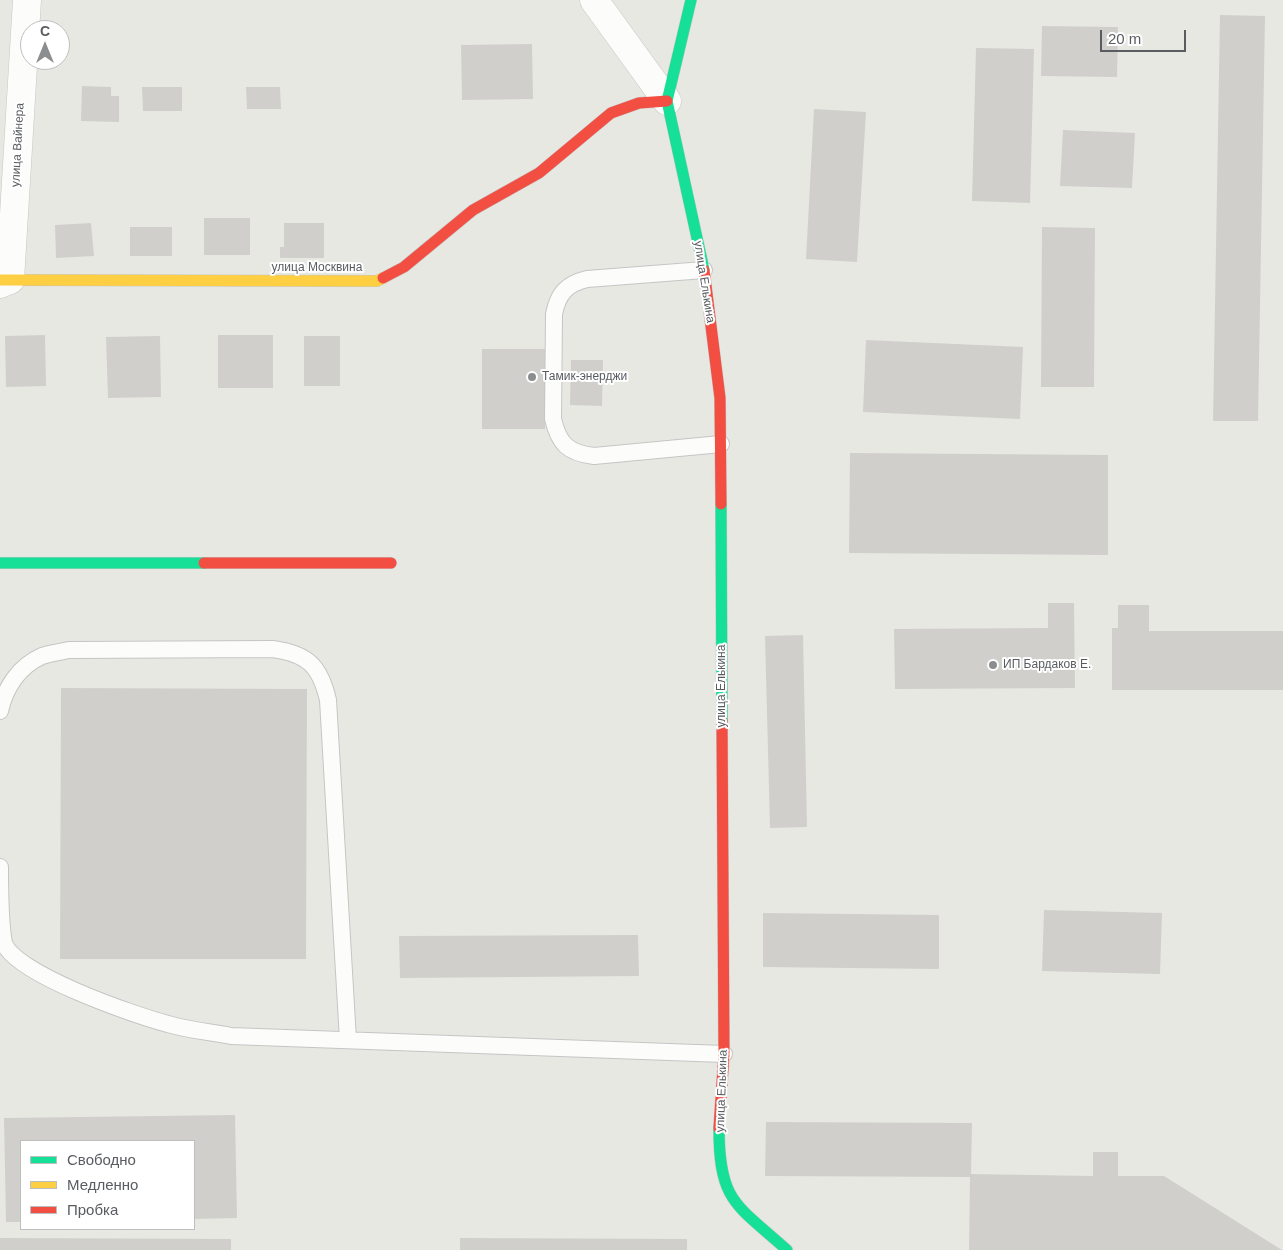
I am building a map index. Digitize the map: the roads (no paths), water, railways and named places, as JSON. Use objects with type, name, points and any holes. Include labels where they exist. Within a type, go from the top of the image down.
[{"type":"street","name":"улица Вайнера","points":[[3,281],[27,0]]},
{"type":"street","name":"улица Елькина","points":[[594,0],[667,101],[704,270],[720,398],[721,444],[724,1054],[720,1160],[722,1178],[730,1194],[741,1208],[787,1250]]},
{"type":"street","name":"улица Елькина","points":[[667,101],[691,0]]},
{"type":"street","name":"улица Москвина","points":[[3,281],[377,281],[404,267],[472,210],[539,173],[611,113],[639,103],[667,101]]},
{"type":"street","points":[[0,563],[391,563]]},
{"type":"lane","points":[[704,270],[587,279],[574,282],[563,290],[556,301],[554,314],[554,419],[557,434],[561,440],[566,446],[579,454],[594,456],[721,444]]},
{"type":"lane","points":[[0,712],[3,696],[18,673],[42,656],[69,650],[273,649],[294,652],[311,663],[324,680],[328,700],[348,1040]]},
{"type":"lane","points":[[0,867],[1,928],[4,943],[13,957],[26,966],[110,1006],[169,1025],[231,1036],[724,1054]]},
{"type":"place","name":"Тамик-энерджи","points":[[532,377]]},
{"type":"place","name":"ИП Бардаков Е.","points":[[993,665]]}]
